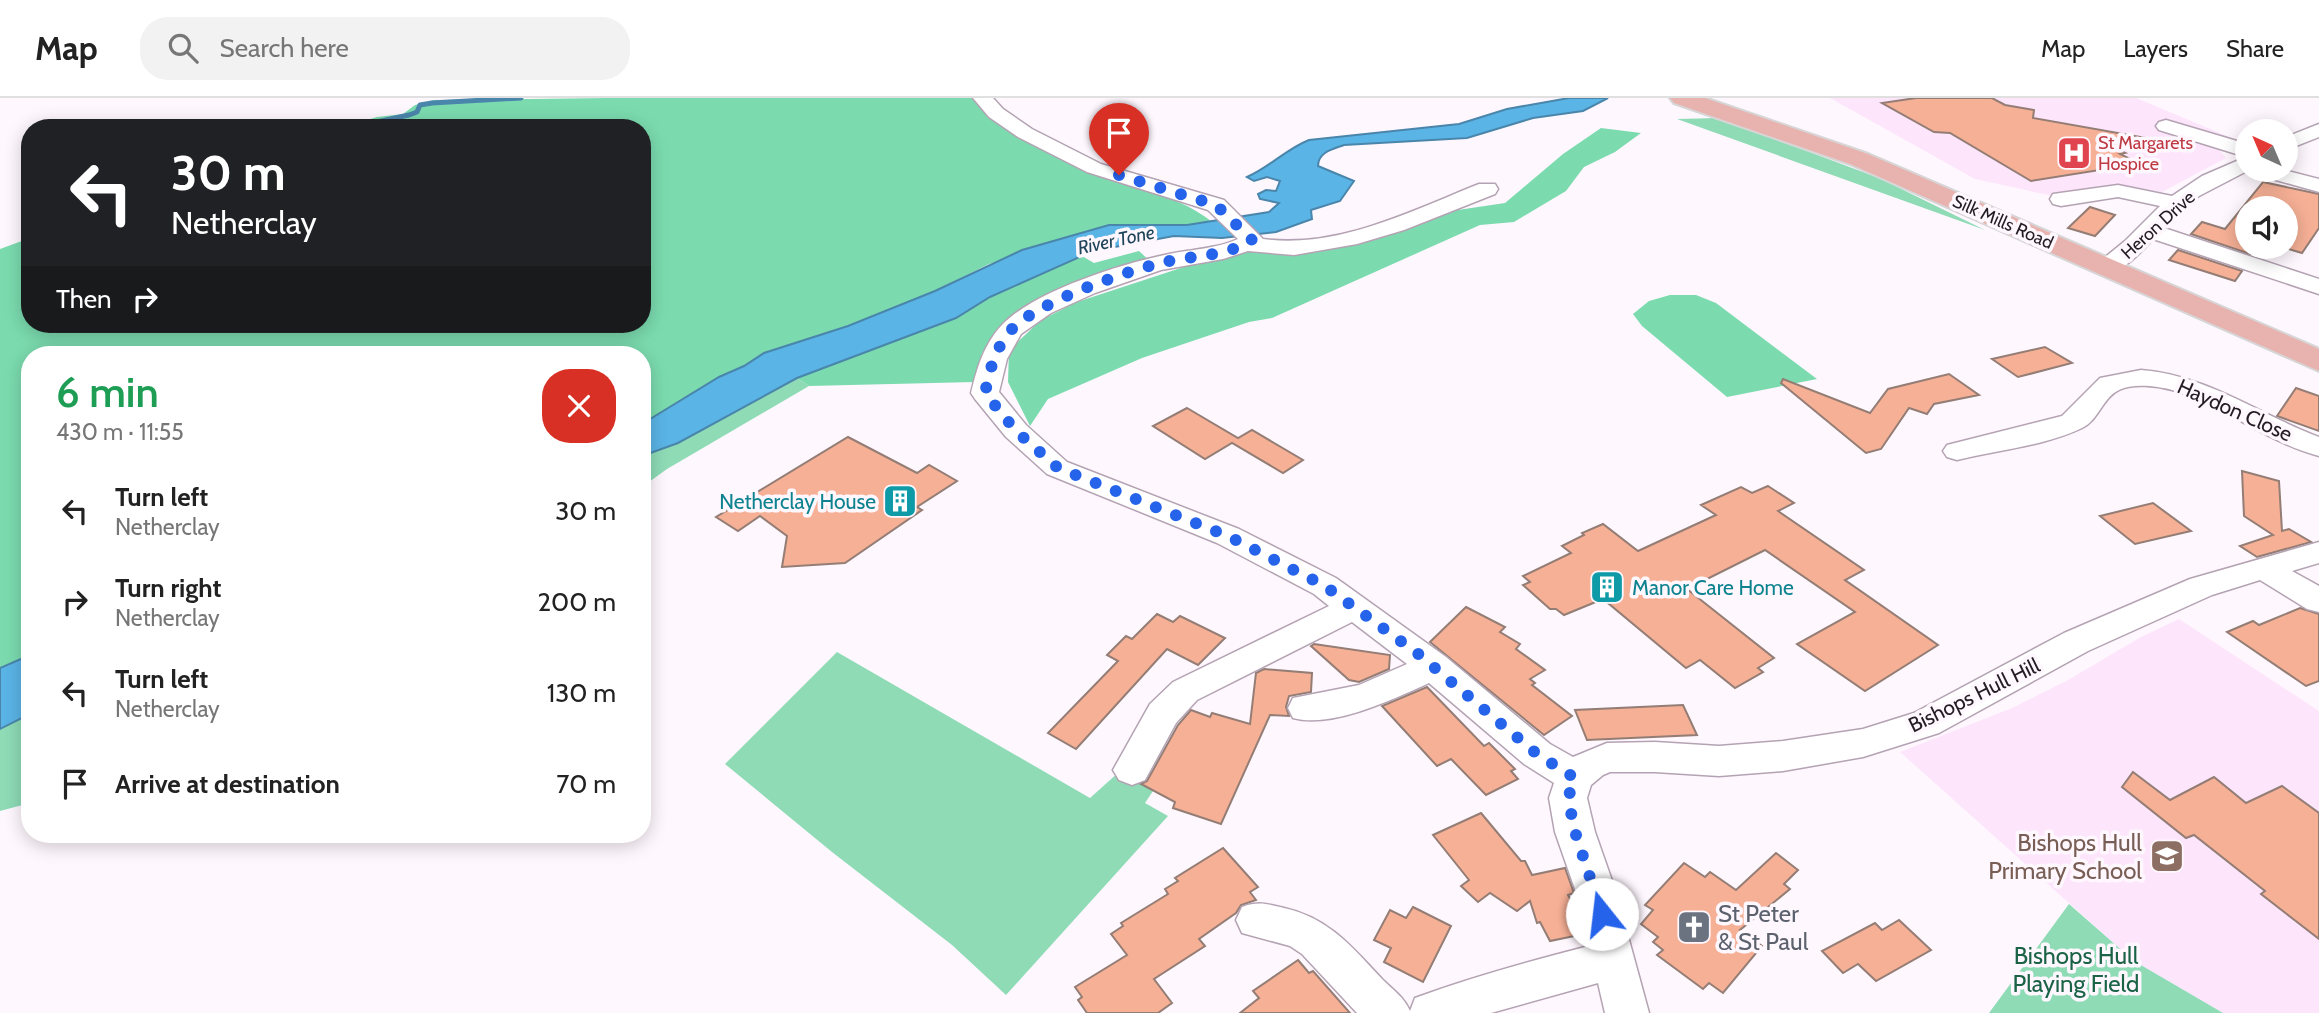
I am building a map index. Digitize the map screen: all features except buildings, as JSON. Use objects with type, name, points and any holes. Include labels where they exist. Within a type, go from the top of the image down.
[{"type":"main road","name":"Silk Mills Road","points":[[1682,98],[1859,159],[2319,361]]},
{"type":"street","points":[[984,98],[996,113],[1026,133],[1094,168],[1216,205],[1230,216],[1249,240]]},
{"type":"street","points":[[2166,125],[2235,156]]},
{"type":"street","points":[[2298,139],[2319,130]]},
{"type":"street","name":"Heron Drive","points":[[2105,267],[2121,259],[2176,203],[2235,168]]},
{"type":"street","points":[[2298,179],[2319,186]]},
{"type":"street","points":[[1487,189],[1388,226],[1334,242],[1300,248],[1249,240],[1158,264],[1094,285],[1050,304],[1013,328],[993,357],[985,393],[1016,431],[1058,468],[1228,536],[1325,586],[1434,666],[1537,754],[1575,778],[1568,798],[1575,832],[1596,892],[1627,1013]]},
{"type":"street","points":[[2061,199],[2118,191],[2176,203]]},
{"type":"street","points":[[2150,231],[2319,287]]},
{"type":"street","name":"Haydon Close","points":[[1957,451],[2074,421],[2102,388],[2117,382],[2157,379],[2205,392],[2279,432],[2319,447]]},
{"type":"street","points":[[1978,421],[2002,439]]},
{"type":"street","name":"Bishops Hull Hill","points":[[1575,778],[1590,765],[1607,758],[1656,757],[1719,761],[1783,756],[1863,743],[1926,723],[2076,642],[2201,587],[2319,552]]},
{"type":"street","points":[[2265,569],[2319,601]]},
{"type":"street","points":[[1132,770],[1163,714],[1185,691],[1355,607]]},
{"type":"street","points":[[1306,708],[1365,697],[1415,677],[1434,666]]},
{"type":"street","points":[[1257,920],[1304,932],[1326,949],[1375,1003],[1389,1013]]},
{"type":"street","points":[[1431,1013],[1518,984],[1614,959]]},
{"type":"shaded area","name":"St Margarets Hospice","points":[[1830,98],[2136,98],[2234,139],[2217,147],[2226,158],[2162,192],[2108,185],[2053,196],[1975,179]]},
{"type":"shaded area","name":"Bishops Hull Primary School","points":[[2179,619],[2319,711],[2319,1013],[2223,1013],[2134,961],[1900,752],[2012,708]]},
{"type":"green space","points":[[976,98],[1024,137],[1049,153],[1094,174],[1180,203],[1211,221],[1187,225],[1109,225],[989,264],[935,291],[848,326],[764,353],[651,419],[651,346],[21,346],[21,659],[0,668],[0,249],[21,241],[21,333],[651,333],[651,119],[370,119],[403,114],[415,105],[434,100]]},
{"type":"green space","points":[[1718,118],[1879,178],[1985,230],[1677,119]]},
{"type":"green space","points":[[1601,128],[1641,133],[1615,152],[1584,167],[1566,191],[1514,222],[1480,225],[1272,318],[1249,322],[1142,358],[1048,399],[1030,426],[1008,382],[1009,350],[1041,320],[1077,302],[1196,263],[1256,250],[1312,253],[1451,211],[1505,203],[1563,154]]},
{"type":"green space","points":[[1139,251],[1151,262],[1003,325],[982,353],[975,382],[809,386],[797,378],[956,318],[990,297],[1082,256],[1094,263]]},
{"type":"green space","points":[[1670,295],[1696,295],[1716,303],[1817,379],[1727,397],[1642,326],[1633,314],[1649,301]]},
{"type":"green space","points":[[797,378],[809,386],[651,481],[651,453],[678,443]]},
{"type":"green space","points":[[837,652],[1090,798],[1119,772],[1153,791],[1145,803],[1168,816],[1006,995],[952,945],[725,764]]},
{"type":"green space","points":[[21,718],[21,805],[0,811],[0,729]]},
{"type":"green space","name":"Bishops Hull Playing Field","points":[[2069,904],[2134,961],[2223,1013],[1989,1013]]},
{"type":"water","name":"River Tone","points":[[1569,98],[1608,98],[1583,111],[1533,118],[1467,138],[1344,145],[1335,148],[1323,154],[1318,166],[1354,181],[1340,201],[1311,210],[1312,219],[1276,232],[1222,238],[1174,236],[1093,251],[990,297],[956,318],[797,378],[678,443],[651,453],[651,419],[764,353],[848,326],[935,291],[1022,250],[1109,225],[1187,225],[1269,212],[1279,203],[1260,199],[1258,194],[1266,190],[1276,191],[1280,181],[1267,177],[1254,181],[1247,177],[1309,140],[1459,124],[1507,109]]},
{"type":"water","points":[[21,659],[21,718],[0,729],[0,668]]},
{"type":"waterway","points":[[391,119],[417,112],[420,105],[432,103],[521,98]]},
{"type":"place","name":"St Margarets Hospice","points":[[2074,153]]},
{"type":"place","name":"Netherclay House","points":[[900,501]]},
{"type":"place","name":"Manor Care Home","points":[[1607,587]]},
{"type":"place","name":"Bishops Hull Primary School","points":[[2167,856]]},
{"type":"place","name":"St Peter & St Paul","points":[[1694,927]]},
{"type":"route","points":[[1119,175],[1216,205],[1252,240],[1247,244],[1217,252],[1158,264],[1094,285],[1050,304],[1013,328],[993,357],[985,393],[1016,431],[1058,468],[1134,501],[1228,536],[1325,586],[1417,653],[1537,754],[1575,778],[1568,798],[1575,832],[1602,914]]}]
